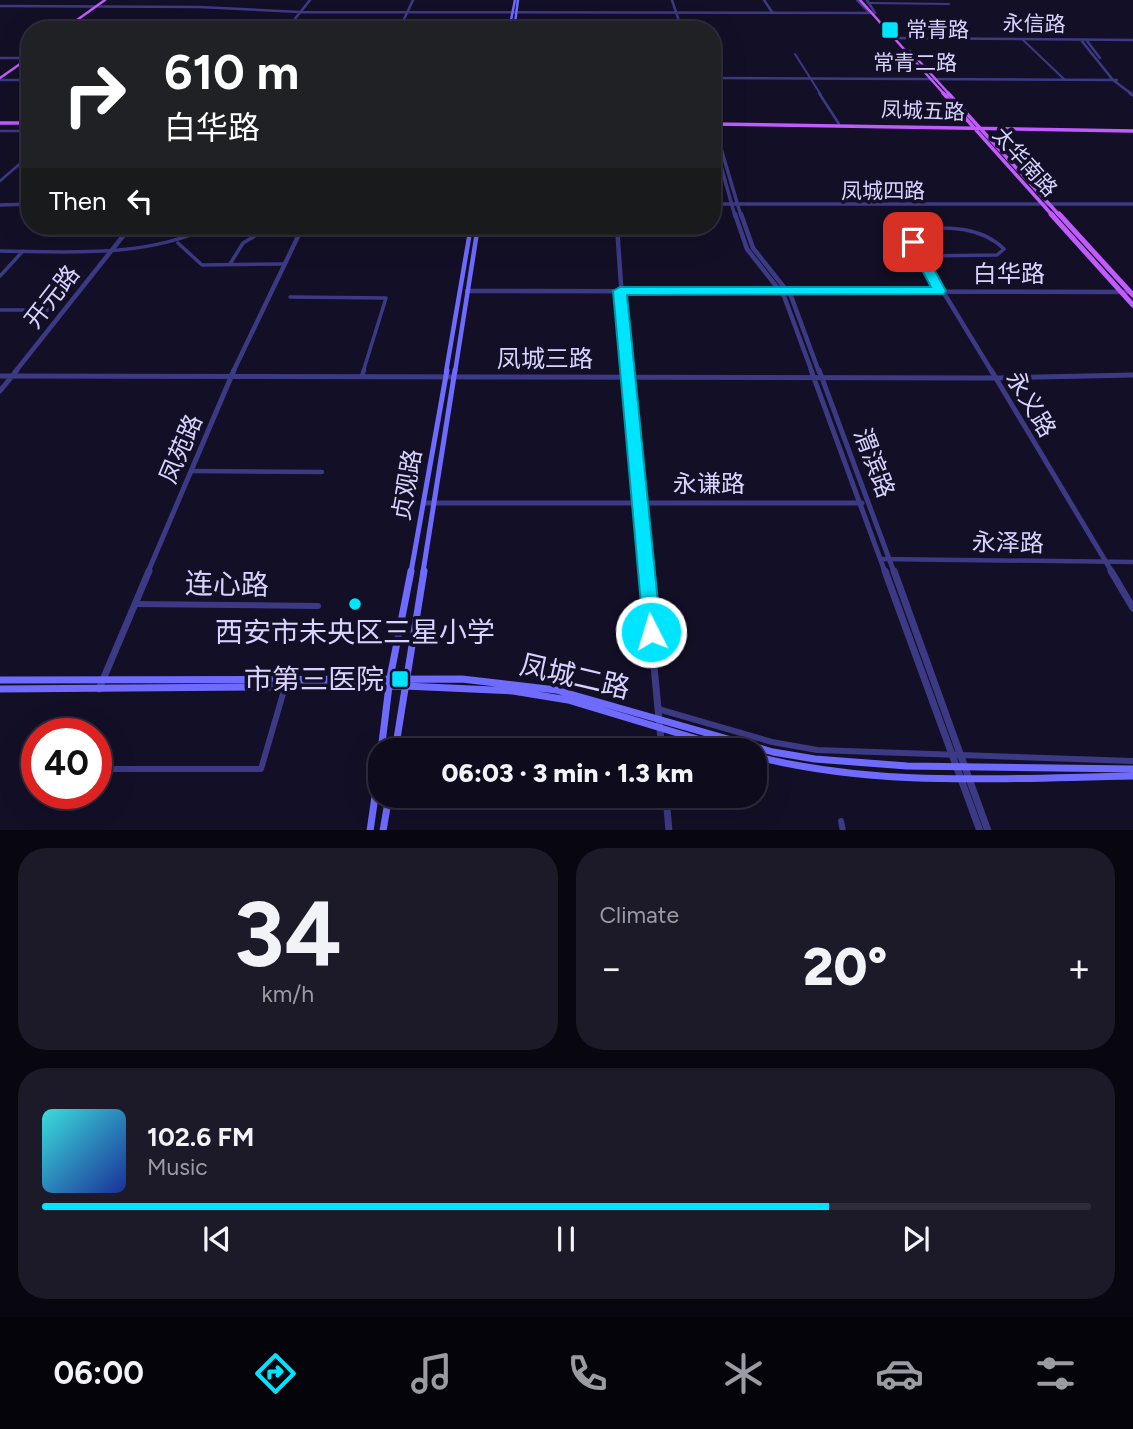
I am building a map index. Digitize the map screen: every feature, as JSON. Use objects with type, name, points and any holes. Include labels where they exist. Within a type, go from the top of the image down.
[{"type":"main road","points":[[77,21],[111,0]]},
{"type":"main road","points":[[514,21],[516,0]]},
{"type":"main road","points":[[81,21],[101,5]]},
{"type":"main road","name":"太华南路","points":[[867,5],[1131,294]]},
{"type":"main road","points":[[0,78],[21,62]]},
{"type":"main road","name":"凤城五路","points":[[721,121],[1133,129]]},
{"type":"main road","points":[[0,122],[21,122]]},
{"type":"main road","name":"太华南路","points":[[977,127],[1043,206],[1133,305]]},
{"type":"main road","name":"贞观路","points":[[383,738],[390,682],[424,503],[469,235]]},
{"type":"main road","name":"贞观路","points":[[398,738],[432,503],[476,235]]},
{"type":"main road","name":"凤城二路","points":[[0,680],[406,682],[537,687],[659,723],[797,756],[857,763],[1133,769]]},
{"type":"main road","name":"凤城二路","points":[[0,689],[285,686],[390,682]]},
{"type":"main road","name":"凤城二路","points":[[659,723],[701,738]]},
{"type":"main road","points":[[767,759],[815,772],[848,777],[964,779],[1133,776]]},
{"type":"main road","points":[[370,830],[373,808]]},
{"type":"main road","points":[[383,830],[386,808]]},
{"type":"street","points":[[293,21],[310,0]]},
{"type":"street","points":[[403,21],[414,0]]},
{"type":"street","points":[[670,0],[677,21]]},
{"type":"street","points":[[764,0],[772,13]]},
{"type":"street","points":[[0,6],[101,5],[300,12],[772,13],[867,5],[949,4]]},
{"type":"street","name":"永信路","points":[[896,39],[1133,41]]},
{"type":"street","points":[[1023,40],[1065,80]]},
{"type":"street","points":[[1084,40],[1115,80],[1133,94]]},
{"type":"street","points":[[795,54],[838,123]]},
{"type":"street","points":[[0,58],[21,57]]},
{"type":"street","points":[[0,78],[21,79]]},
{"type":"street","name":"常青二路","points":[[721,78],[1115,80]]},
{"type":"street","points":[[0,131],[21,131]]},
{"type":"street","name":"渭滨路","points":[[721,150],[747,249],[786,293],[821,378],[882,559],[957,766],[988,830]]},
{"type":"street","name":"渭滨路","points":[[721,161],[736,205]]},
{"type":"street","points":[[0,181],[21,163]]},
{"type":"street","points":[[0,206],[21,205]]},
{"type":"street","name":"凤城四路","points":[[721,205],[1051,206]]},
{"type":"street","points":[[1051,206],[1133,206]]},
{"type":"street","name":"永义路","points":[[899,219],[1133,608]]},
{"type":"street","points":[[905,228],[963,231],[989,238],[1004,249],[997,255],[922,256]]},
{"type":"street","name":"开元路","points":[[0,391],[124,235]]},
{"type":"street","points":[[0,251],[144,250],[178,242],[193,235]]},
{"type":"street","points":[[230,264],[243,243],[257,235]]},
{"type":"street","name":"凤苑路","points":[[99,689],[231,376],[298,235]]},
{"type":"street","points":[[617,235],[627,376],[661,738]]},
{"type":"street","points":[[178,242],[202,265],[284,264]]},
{"type":"street","points":[[0,276],[23,251]]},
{"type":"street","name":"白华路","points":[[467,291],[940,291],[1131,294]]},
{"type":"street","name":"渭滨路","points":[[786,293],[813,378],[890,559],[967,766],[964,779],[980,830]]},
{"type":"street","points":[[290,297],[386,298],[362,376]]},
{"type":"street","points":[[0,310],[53,310]]},
{"type":"street","name":"凤城三路","points":[[0,376],[996,378],[1133,375]]},
{"type":"street","points":[[191,471],[322,472]]},
{"type":"street","name":"永谦路","points":[[424,503],[865,503]]},
{"type":"street","name":"永泽路","points":[[882,559],[1133,562]]},
{"type":"street","name":"连心路","points":[[135,604],[318,606]]},
{"type":"street","points":[[112,769],[261,769],[285,686]]},
{"type":"street","points":[[658,709],[772,742],[817,750],[1133,761]]},
{"type":"street","points":[[667,808],[669,830]]},
{"type":"street","points":[[841,821],[843,830]]},
{"type":"place","name":"常青路","points":[[890,30]]},
{"type":"place","name":"西安市未央区三星小学","points":[[355,604]]},
{"type":"place","name":"市第三医院","points":[[400,679]]},
{"type":"route","points":[[651,632],[620,291],[940,291],[913,242]]}]
